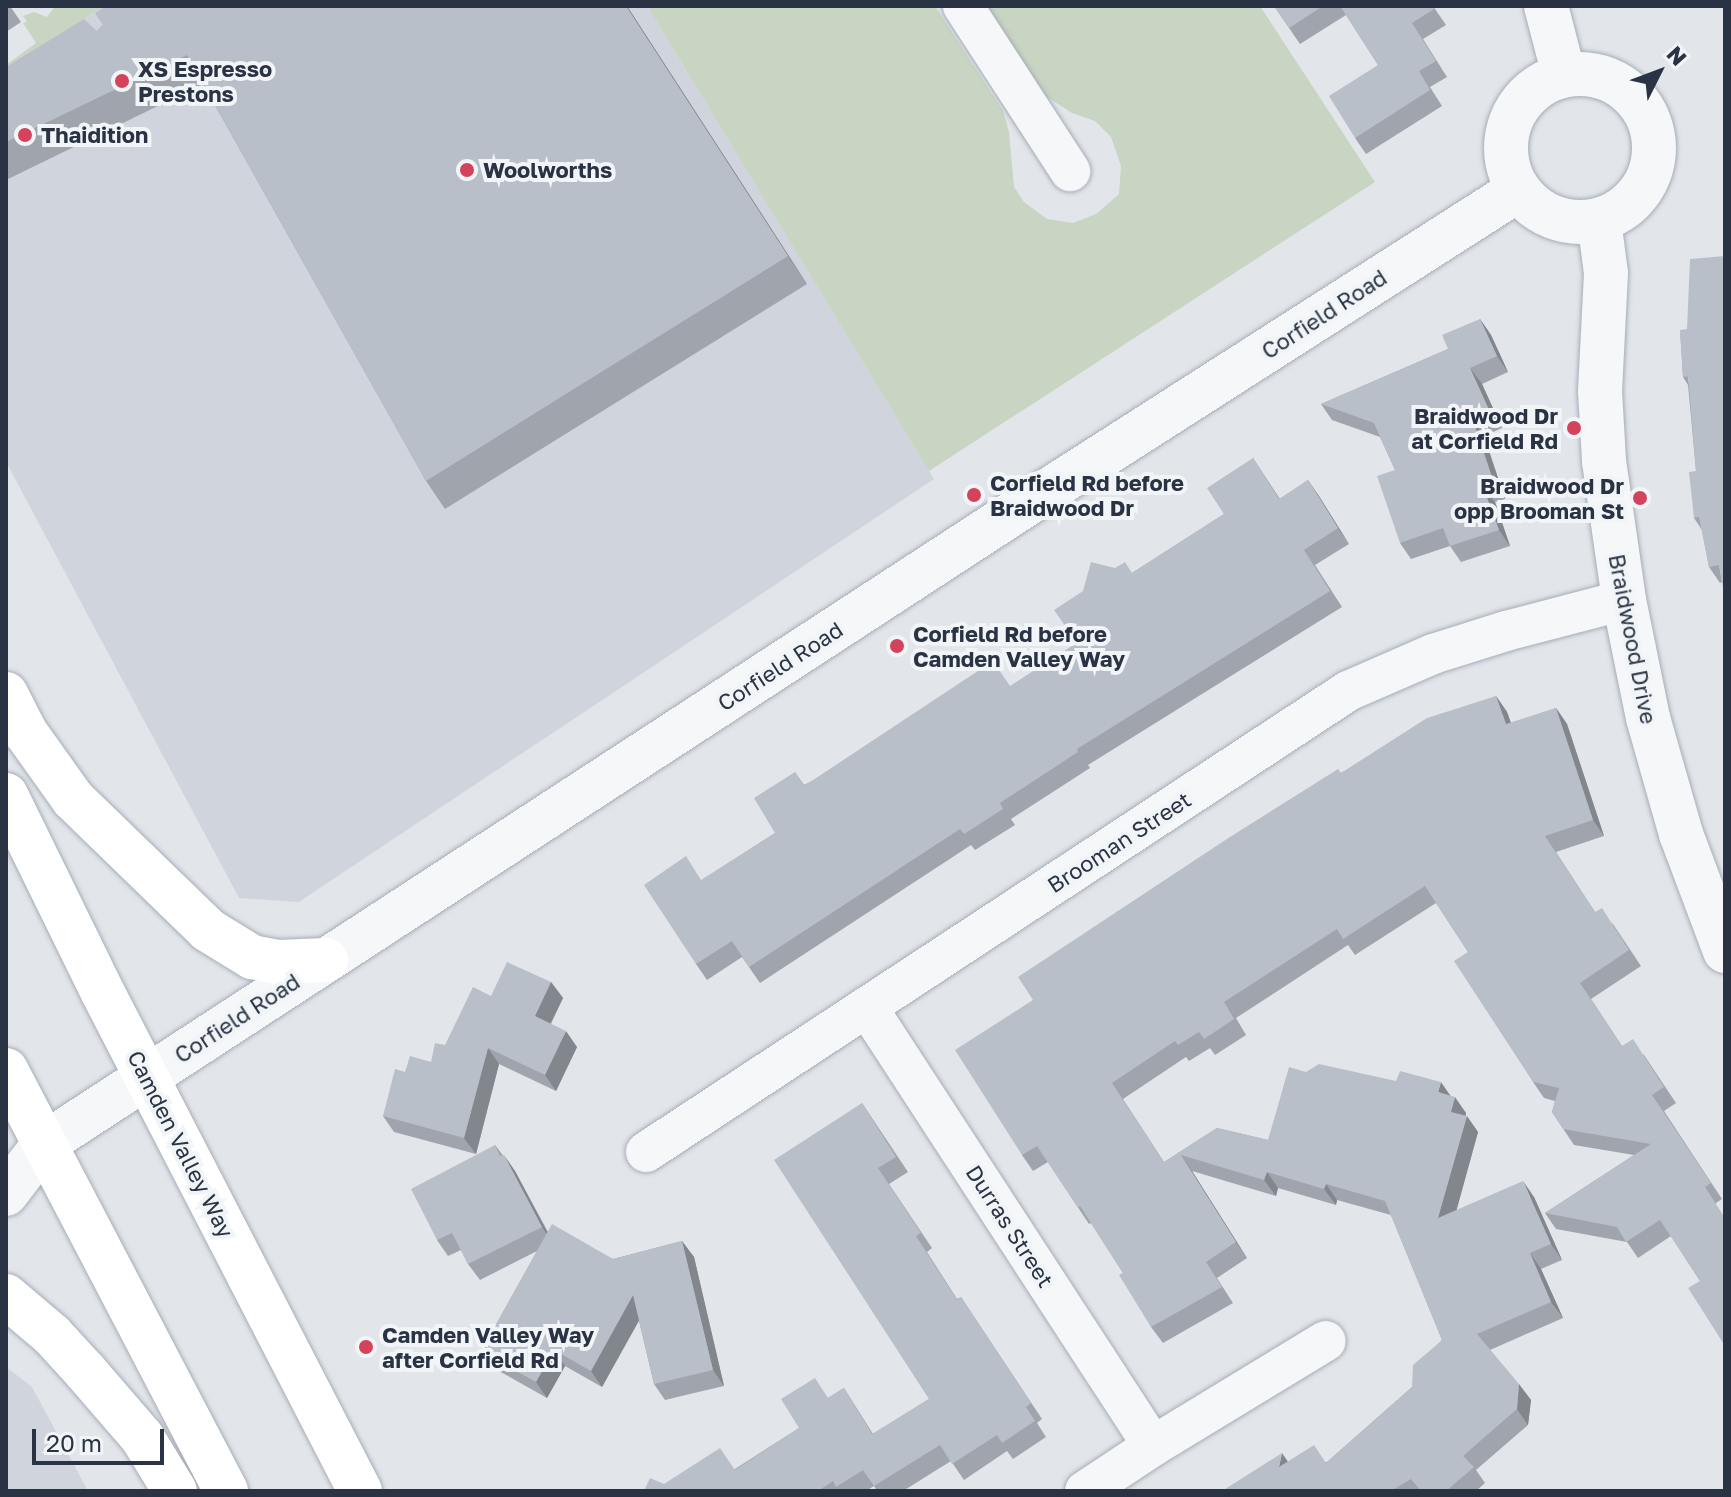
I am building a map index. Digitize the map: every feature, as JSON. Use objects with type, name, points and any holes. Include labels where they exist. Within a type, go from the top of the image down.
[{"type":"main road","points":[[6,694],[26,733],[73,799],[208,930],[252,957],[278,962],[326,960]]},
{"type":"main road","name":"Camden Valley Way","points":[[6,795],[360,1491]]},
{"type":"main road","points":[[6,1070],[25,1148],[226,1491]]},
{"type":"main road","points":[[6,1296],[52,1335],[85,1371],[142,1437],[175,1491]]},
{"type":"street","points":[[963,6],[1070,171]]},
{"type":"street","points":[[1546,6],[1564,75]]},
{"type":"street","points":[[1590,74],[1614,82],[1634,98],[1649,119],[1652,169],[1640,193],[1622,210],[1599,220],[1576,223],[1534,207],[1518,190],[1508,168],[1506,144],[1511,121],[1523,100],[1542,84],[1564,75],[1590,74]]},
{"type":"street","name":"Corfield Road","points":[[6,1194],[25,1148],[147,1077],[1518,190]]},
{"type":"street","name":"Braidwood Drive","points":[[1599,220],[1606,273],[1600,391],[1604,461],[1624,600],[1648,718],[1681,834],[1725,951]]},
{"type":"street","name":"Brooman Street","points":[[646,1152],[1348,691],[1448,650],[1624,600]]},
{"type":"street","name":"Durras Street","points":[[867,1007],[1153,1446]]},
{"type":"street","points":[[1085,1491],[1326,1341]]},
{"type":"shaded area","points":[[104,6],[647,6],[934,479],[299,902],[239,898],[6,462],[6,71]]},
{"type":"shaded area","points":[[6,1367],[32,1387],[88,1491],[6,1491]]},
{"type":"green space","points":[[55,6],[104,6],[6,70],[6,65],[36,43],[23,23],[27,21],[23,16],[34,12],[47,17]]},
{"type":"green space","points":[[647,6],[935,6],[1003,111],[1009,132],[1014,187],[1024,202],[1047,219],[1073,223],[1096,214],[1119,194],[1121,166],[1111,137],[1095,121],[1072,113],[1044,95],[986,6],[1260,6],[1375,182],[929,471]]},
{"type":"building","points":[[106,6],[626,6],[788,256],[426,481],[187,55],[6,142],[6,67],[84,19],[97,31],[103,25],[95,13]]},
{"type":"building","points":[[1274,6],[1323,6],[1289,28]]},
{"type":"building","points":[[1340,6],[1432,6],[1434,9],[1412,23],[1436,61],[1419,71],[1430,90],[1355,138],[1329,96],[1378,65]]},
{"type":"building","points":[[1725,256],[1725,599],[1719,565],[1709,567],[1699,517],[1694,518],[1689,472],[1696,471],[1688,376],[1683,377],[1680,330],[1687,329],[1690,259]]},
{"type":"building","points":[[1480,319],[1497,356],[1470,368],[1490,412],[1473,420],[1494,483],[1483,487],[1499,530],[1450,546],[1443,528],[1400,543],[1377,476],[1395,470],[1374,423],[1321,404],[1448,349],[1442,335]]},
{"type":"building","points":[[1253,458],[1279,499],[1308,480],[1338,528],[1304,550],[1330,591],[1077,749],[1078,752],[1000,803],[1003,809],[964,834],[960,829],[749,967],[732,941],[696,964],[644,885],[686,856],[701,880],[775,833],[754,798],[795,772],[804,786],[993,661],[1010,686],[1077,643],[1054,610],[1083,591],[1091,562],[1115,568],[1125,562],[1132,573],[1224,514],[1207,488]]},
{"type":"building","points":[[1496,696],[1506,724],[1556,708],[1593,820],[1545,836],[1595,912],[1602,908],[1629,950],[1580,983],[1622,1046],[1633,1039],[1664,1087],[1652,1095],[1711,1183],[1705,1187],[1725,1218],[1725,1346],[1688,1288],[1700,1281],[1660,1220],[1626,1242],[1617,1227],[1545,1213],[1651,1144],[1563,1129],[1552,1112],[1559,1088],[1533,1082],[1454,961],[1468,952],[1425,886],[1343,939],[1337,929],[1224,1002],[1234,1019],[1204,1039],[1199,1032],[1178,1045],[1175,1041],[1112,1083],[1164,1162],[1217,1128],[1268,1140],[1289,1067],[1306,1072],[1319,1064],[1396,1081],[1400,1071],[1441,1082],[1438,1092],[1455,1097],[1451,1112],[1467,1116],[1438,1218],[1523,1181],[1551,1244],[1530,1253],[1551,1302],[1477,1334],[1519,1384],[1517,1409],[1463,1456],[1474,1467],[1446,1491],[1421,1491],[1411,1479],[1391,1491],[1222,1491],[1282,1453],[1279,1467],[1314,1445],[1326,1463],[1412,1387],[1413,1365],[1442,1340],[1385,1201],[1326,1184],[1324,1189],[1267,1172],[1264,1180],[1181,1155],[1236,1242],[1206,1262],[1222,1287],[1151,1327],[1119,1275],[1123,1273],[1080,1206],[1078,1208],[1037,1146],[1022,1155],[955,1050],[1033,1000],[1018,977],[1230,837],[1338,769],[1341,773],[1427,718]]},
{"type":"building","points":[[507,962],[551,982],[535,1016],[566,1031],[545,1075],[488,1048],[464,1138],[383,1116],[395,1069],[405,1072],[410,1056],[431,1062],[435,1043],[445,1045],[473,987],[491,996]]},
{"type":"building","points":[[862,1103],[896,1157],[878,1168],[921,1233],[916,1236],[957,1300],[961,1297],[1031,1403],[1026,1407],[1035,1421],[1002,1443],[997,1435],[952,1464],[940,1445],[874,1486],[863,1470],[836,1487],[833,1481],[818,1491],[644,1491],[650,1478],[664,1484],[720,1448],[735,1470],[799,1428],[781,1399],[815,1378],[828,1398],[844,1388],[872,1434],[929,1399],[774,1160]]},
{"type":"building","points":[[495,1145],[500,1156],[504,1155],[542,1227],[468,1264],[452,1233],[437,1240],[411,1189]]},
{"type":"building","points":[[552,1224],[613,1259],[682,1241],[713,1370],[654,1384],[633,1295],[591,1371],[554,1350],[536,1382],[487,1355],[490,1349],[484,1346]]},
{"type":"place","name":"XS Espresso Prestons","points":[[122,81]]},
{"type":"place","name":"Thaidition","points":[[25,135]]},
{"type":"place","name":"Woolworths","points":[[467,170]]},
{"type":"place","name":"Braidwood Dr at Corfield Rd","points":[[1574,428]]},
{"type":"place","name":"Corfield Rd before Braidwood Dr","points":[[974,495]]},
{"type":"place","name":"Braidwood Dr opp Brooman St","points":[[1640,498]]},
{"type":"place","name":"Corfield Rd before Camden Valley Way","points":[[897,646]]},
{"type":"place","name":"Camden Valley Way after Corfield Rd","points":[[366,1347]]}]
